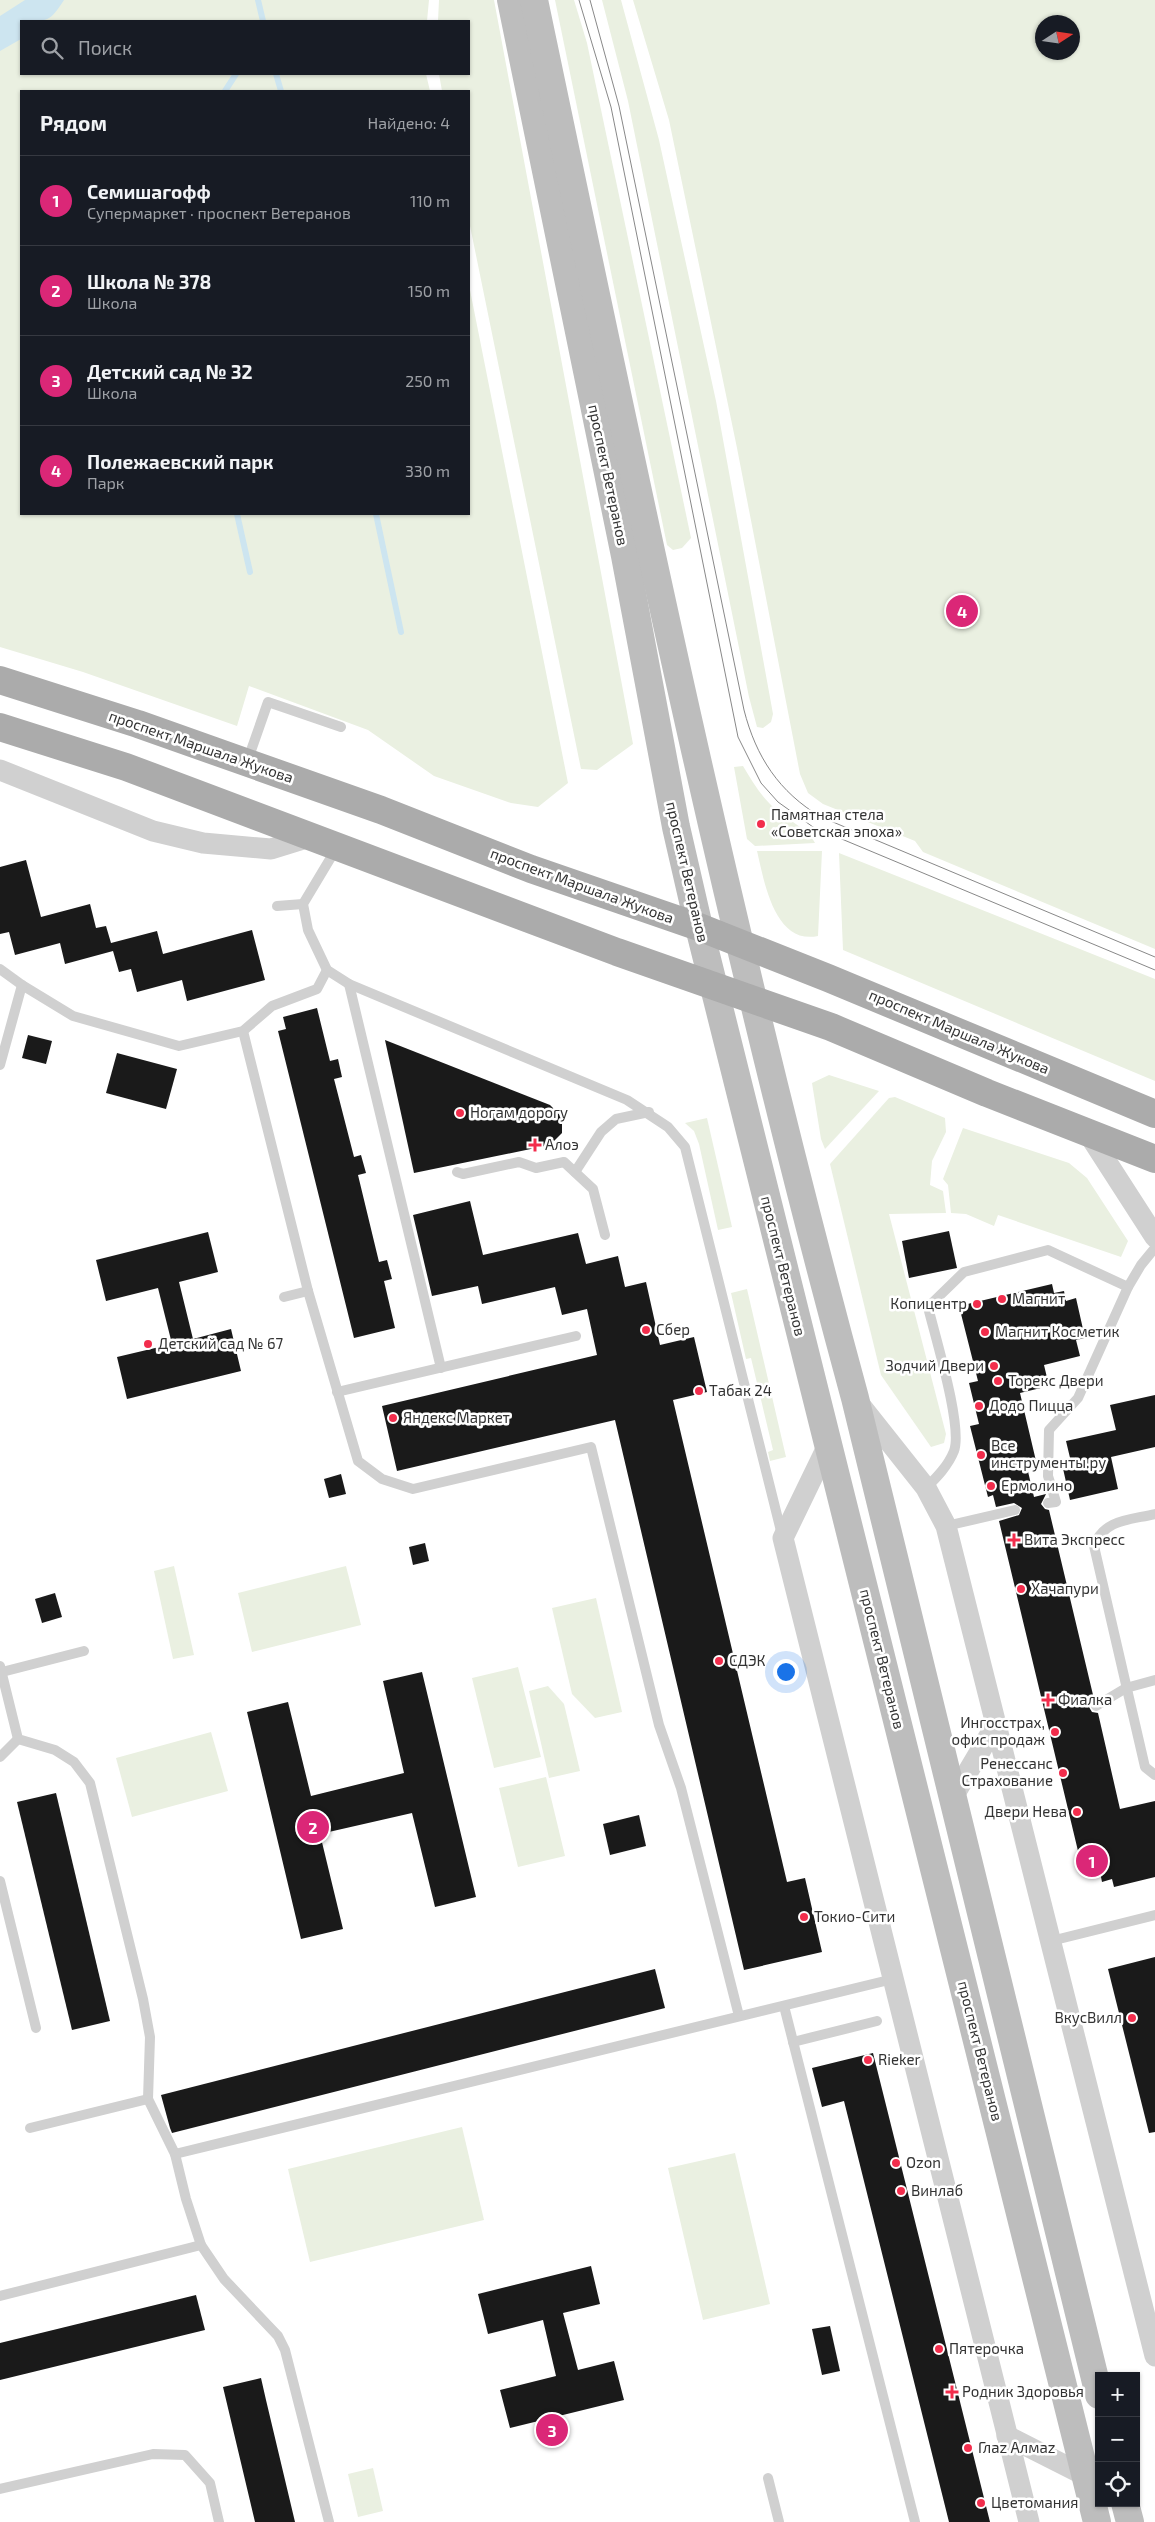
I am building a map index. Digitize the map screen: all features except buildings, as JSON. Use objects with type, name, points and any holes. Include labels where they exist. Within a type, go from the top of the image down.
[{"type":"main road","name":"проспект Ветеранов","points":[[511,0],[625,556],[676,827],[699,927],[1097,2522]]},
{"type":"main road","name":"проспект Ветеранов","points":[[534,0],[651,561],[740,943],[855,1398],[1095,2379]]},
{"type":"main road","name":"проспект Маршала Жукова","points":[[0,680],[138,724],[381,810],[531,869],[699,927],[1155,1114]]},
{"type":"main road","points":[[0,727],[126,767],[714,988],[831,1027],[1155,1159]]},
{"type":"main road","points":[[1126,2507],[1130,2522]]},
{"type":"street","points":[[0,770],[153,830],[203,842],[271,849],[325,841]]},
{"type":"street","points":[[1088,1133],[1155,1236]]},
{"type":"street","points":[[855,1398],[926,1488],[946,1526],[1155,2356]]},
{"type":"street","points":[[828,1445],[783,1538],[1029,2522]]},
{"type":"street","points":[[952,1797],[995,1726]]},
{"type":"street","points":[[1007,2436],[1086,2476]]},
{"type":"lane","points":[[247,763],[268,702],[341,727]]},
{"type":"lane","points":[[325,841],[303,904],[308,930],[327,970],[349,984],[624,1098],[648,1112],[668,1127],[685,1147],[783,1538]]},
{"type":"lane","points":[[277,906],[303,904]]},
{"type":"lane","points":[[0,969],[22,985],[73,1016],[179,1046],[244,1030],[272,1006],[317,989],[327,970]]},
{"type":"lane","points":[[349,984],[441,1368]]},
{"type":"lane","points":[[0,1064],[22,985]]},
{"type":"lane","points":[[244,1030],[308,1291],[336,1392],[358,1461],[382,1479],[413,1489],[591,1447],[659,1726],[681,1788],[739,2016]]},
{"type":"lane","points":[[576,1172],[601,1132],[616,1119],[648,1112]]},
{"type":"lane","points":[[457,1172],[463,1174],[519,1162],[536,1168],[564,1162],[593,1189],[605,1235]]},
{"type":"lane","points":[[1048,1503],[1056,1502],[1048,1476],[1049,1430],[1078,1398],[1128,1287],[1141,1264],[1155,1248]]},
{"type":"lane","points":[[926,1488],[942,1471],[954,1451],[957,1428],[928,1307],[935,1300],[964,1272],[1048,1250],[1128,1287]]},
{"type":"lane","points":[[284,1297],[308,1291]]},
{"type":"lane","points":[[336,1392],[576,1336]]},
{"type":"lane","points":[[946,1526],[1015,1510]]},
{"type":"lane","points":[[1155,1514],[1108,1526],[1098,1535],[1094,1546],[1145,1767],[1155,1774]]},
{"type":"lane","points":[[18,1739],[1,1669],[84,1651]]},
{"type":"lane","points":[[1096,1706],[1126,1688],[1155,1680]]},
{"type":"lane","points":[[0,1757],[18,1739]]},
{"type":"lane","points":[[18,1739],[55,1750],[74,1762],[90,1784],[147,2018],[150,2037],[148,2099],[175,2154],[186,2199],[201,2245],[224,2279],[278,2336],[285,2350],[329,2522]]},
{"type":"lane","points":[[0,1881],[36,2028]]},
{"type":"lane","points":[[1051,1941],[1155,1915]]},
{"type":"lane","points":[[175,2154],[893,1979]]},
{"type":"lane","points":[[784,2006],[915,2522]]},
{"type":"lane","points":[[793,2042],[877,2021]]},
{"type":"lane","points":[[30,2128],[148,2099]]},
{"type":"lane","points":[[0,2296],[201,2245]]},
{"type":"lane","points":[[0,2489],[153,2454],[185,2455],[210,2484],[219,2522]]},
{"type":"lane","points":[[768,2478],[779,2522]]},
{"type":"green space","points":[[0,0],[429,0],[427,20],[20,20],[20,75],[426,75],[430,90],[20,90],[20,515],[470,515],[470,290],[568,783],[538,807],[511,803],[434,776],[368,730],[249,686],[237,726],[83,672],[0,647]]},
{"type":"green space","points":[[439,0],[494,0],[633,744],[597,770],[581,769],[470,226],[470,90],[442,90],[439,75],[470,75],[470,20],[438,20]]},
{"type":"green space","points":[[555,0],[574,0],[587,43],[691,538],[682,548],[673,550],[667,545]]},
{"type":"green space","points":[[602,0],[621,0],[659,140],[716,401],[773,714],[771,722],[763,728],[757,727],[749,697],[628,101]]},
{"type":"green space","points":[[633,0],[1155,0],[1155,949],[923,852],[915,841],[823,804],[808,793],[800,774],[737,448],[669,120]]},
{"type":"green space","points":[[743,766],[756,788],[768,802],[808,834],[815,843],[755,846],[747,839],[734,767]]},
{"type":"green space","points":[[757,851],[822,851],[818,936],[803,936],[791,931],[781,921],[768,893]]},
{"type":"green space","points":[[839,853],[1155,979],[1155,1081],[843,950]]},
{"type":"green space","points":[[829,1075],[879,1091],[825,1149],[821,1139],[812,1083]]},
{"type":"green space","points":[[895,1097],[945,1118],[946,1132],[932,1161],[930,1185],[943,1191],[946,1213],[889,1214],[946,1434],[944,1443],[931,1447],[881,1375],[830,1164],[889,1098]]},
{"type":"green space","points":[[707,1118],[732,1227],[718,1230],[699,1144],[694,1131],[685,1123]]},
{"type":"green space","points":[[963,1128],[1069,1163],[1087,1178],[1128,1241],[1121,1257],[998,1215],[994,1226],[966,1214],[951,1213],[948,1185],[943,1179]]},
{"type":"green space","points":[[747,1289],[786,1457],[770,1461],[768,1452],[773,1450],[751,1358],[746,1359],[731,1293]]},
{"type":"green space","points":[[174,1566],[194,1655],[173,1659],[154,1571]]},
{"type":"green space","points":[[346,1566],[361,1625],[252,1652],[238,1593]]},
{"type":"green space","points":[[596,1598],[622,1712],[595,1718],[572,1694],[552,1608]]},
{"type":"green space","points":[[518,1667],[541,1757],[494,1768],[472,1678]]},
{"type":"green space","points":[[548,1686],[564,1704],[580,1771],[549,1778],[529,1691]]},
{"type":"green space","points":[[211,1732],[228,1791],[132,1817],[116,1758]]},
{"type":"green space","points":[[546,1777],[565,1856],[518,1867],[499,1788]]},
{"type":"green space","points":[[462,2127],[484,2220],[310,2262],[288,2169]]},
{"type":"green space","points":[[735,2153],[770,2304],[703,2320],[668,2168]]},
{"type":"green space","points":[[373,2468],[383,2511],[358,2517],[348,2474]]},
{"type":"water","points":[[25,0],[64,0],[55,13],[47,19],[20,20],[20,40],[0,51],[0,16]]},
{"type":"waterway","points":[[258,0],[263,20]]},
{"type":"waterway","points":[[226,90],[235,75]]},
{"type":"waterway","points":[[276,75],[281,90]]},
{"type":"waterway","points":[[237,515],[250,572]]},
{"type":"waterway","points":[[376,515],[401,632]]},
{"type":"tram line","points":[[579,0],[611,107],[738,737],[761,783],[778,802],[813,827],[1155,970]]},
{"type":"tram line","points":[[590,0],[619,106],[744,710],[755,743],[771,772],[793,796],[821,817],[1155,957]]},
{"type":"place","name":"Полежаевский парк","points":[[962,611]]},
{"type":"place","name":"Памятная стела «Советская эпоха»","points":[[761,824]]},
{"type":"place","name":"Ногам дорогу","points":[[460,1113]]},
{"type":"place","name":"Алоэ","points":[[535,1145]]},
{"type":"place","name":"Магнит","points":[[1002,1299]]},
{"type":"place","name":"Копицентр","points":[[977,1304]]},
{"type":"place","name":"Сбер","points":[[646,1330]]},
{"type":"place","name":"Магнит Косметик","points":[[985,1332]]},
{"type":"place","name":"Детский сад № 67","points":[[148,1344]]},
{"type":"place","name":"Зодчий Двери","points":[[994,1366]]},
{"type":"place","name":"Торекс Двери","points":[[998,1381]]},
{"type":"place","name":"Табак 24","points":[[699,1391]]},
{"type":"place","name":"Додо Пицца","points":[[979,1406]]},
{"type":"place","name":"Яндекс Маркет","points":[[393,1418]]},
{"type":"place","name":"Все инструменты.ру","points":[[981,1455]]},
{"type":"place","name":"Ермолино","points":[[991,1486]]},
{"type":"place","name":"Вита Экспресс","points":[[1014,1540]]},
{"type":"place","name":"Хачапури","points":[[1021,1589]]},
{"type":"place","name":"СДЭК","points":[[719,1661]]},
{"type":"place","name":"Фиалка","points":[[1048,1700]]},
{"type":"place","name":"Ингосстрах, офис продаж","points":[[1055,1732]]},
{"type":"place","name":"Ренессанс Страхование","points":[[1063,1773]]},
{"type":"place","name":"Двери Нева","points":[[1077,1812]]},
{"type":"place","name":"Школа № 378","points":[[313,1827]]},
{"type":"place","name":"Семишагофф","points":[[1092,1861]]},
{"type":"place","name":"Токио-Сити","points":[[804,1917]]},
{"type":"place","name":"ВкусВилл","points":[[1132,2018]]},
{"type":"place","name":"Rieker","points":[[868,2060]]},
{"type":"place","name":"Ozon","points":[[896,2163]]},
{"type":"place","name":"Винлаб","points":[[901,2191]]},
{"type":"place","name":"Пятерочка","points":[[939,2349]]},
{"type":"place","name":"Родник Здоровья","points":[[952,2392]]},
{"type":"place","name":"Детский сад № 32","points":[[552,2430]]},
{"type":"place","name":"Глаz Алмаz","points":[[968,2448]]},
{"type":"place","name":"Цветомания","points":[[981,2503]]}]
